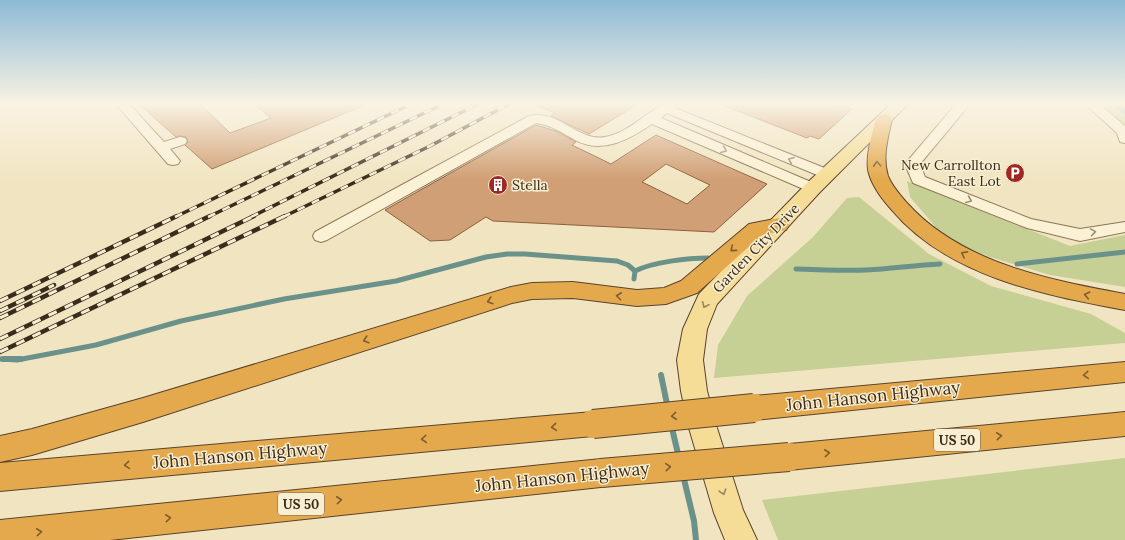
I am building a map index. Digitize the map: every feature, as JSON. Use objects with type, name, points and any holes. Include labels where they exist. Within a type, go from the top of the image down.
[{"type":"highway","points":[[882,129],[876,162],[879,177],[895,202],[913,221],[941,241],[991,267],[1054,288],[1125,302]]},
{"type":"highway","points":[[0,449],[32,442],[144,410],[511,295],[532,291],[574,290],[637,298],[666,296],[689,287],[756,229],[778,225]]},
{"type":"highway","name":"John Hanson Highway","points":[[0,477],[593,424],[1125,372]]},
{"type":"highway","name":"John Hanson Highway","points":[[0,536],[601,473],[789,457],[1125,424]]},
{"type":"main road","name":"Garden City Drive","points":[[741,540],[730,513],[703,428],[694,391],[690,365],[695,329],[707,300],[820,181],[873,129]]},
{"type":"lane","points":[[144,129],[173,161]]},
{"type":"lane","points":[[321,236],[515,129]]},
{"type":"lane","points":[[553,129],[594,143],[603,143],[618,139],[633,129]]},
{"type":"lane","points":[[680,129],[820,181]]},
{"type":"lane","points":[[715,129],[820,181]]},
{"type":"lane","points":[[942,129],[912,164],[918,180],[1027,223],[1080,234],[1125,227]]},
{"type":"lane","points":[[1121,129],[1124,132],[1125,139]]},
{"type":"lane","points":[[161,148],[180,141]]},
{"type":"green space","points":[[907,181],[1070,246],[1125,235],[1125,287],[1050,275],[990,257],[946,239],[910,197]]},
{"type":"green space","points":[[859,197],[929,254],[991,286],[1091,314],[1125,333],[1125,343],[714,378],[718,345],[747,296],[813,237],[847,198]]},
{"type":"green space","points":[[1125,458],[1125,540],[778,540],[762,500]]},
{"type":"building","points":[[167,129],[226,129],[230,133],[240,129],[307,129],[212,169],[185,145],[188,142],[186,137],[176,137]]},
{"type":"building","name":"Stella","points":[[529,129],[550,129],[556,131],[576,142],[572,145],[611,164],[656,135],[767,184],[714,232],[493,221],[486,217],[450,240],[430,241],[385,210]],"holes":[[[666,164],[710,185],[687,204],[642,182]]]},
{"type":"building","points":[[579,129],[597,129],[589,134]]},
{"type":"building","points":[[784,129],[830,129],[819,139],[810,136],[807,138]]},
{"type":"waterway","points":[[1017,264],[1125,252]]},
{"type":"waterway","points":[[0,359],[17,360],[96,345],[181,321],[284,299],[396,281],[486,257],[507,254],[617,261],[628,265],[635,271]]},
{"type":"waterway","points":[[635,271],[661,263],[708,258]]},
{"type":"waterway","points":[[796,269],[867,270],[940,264]]},
{"type":"waterway","points":[[634,279],[635,271]]},
{"type":"waterway","points":[[3,359],[21,359]]},
{"type":"waterway","points":[[661,375],[668,409]]},
{"type":"waterway","points":[[671,424],[679,458]]},
{"type":"waterway","points":[[683,475],[694,521],[696,540]]},
{"type":"railway","points":[[175,217],[358,129]]},
{"type":"railway","points":[[208,217],[391,129]]},
{"type":"railway","points":[[251,217],[427,129]]},
{"type":"railway","points":[[283,217],[462,129]]},
{"type":"railway","points":[[0,301],[177,216]]},
{"type":"railway","points":[[0,318],[210,216]]},
{"type":"railway","points":[[0,339],[254,216]]},
{"type":"railway","points":[[0,352],[285,216]]},
{"type":"railway","points":[[0,311],[54,285]]},
{"type":"place","name":"New Carrollton East Lot","points":[[1015,173]]},
{"type":"place","name":"Stella","points":[[498,185]]}]
